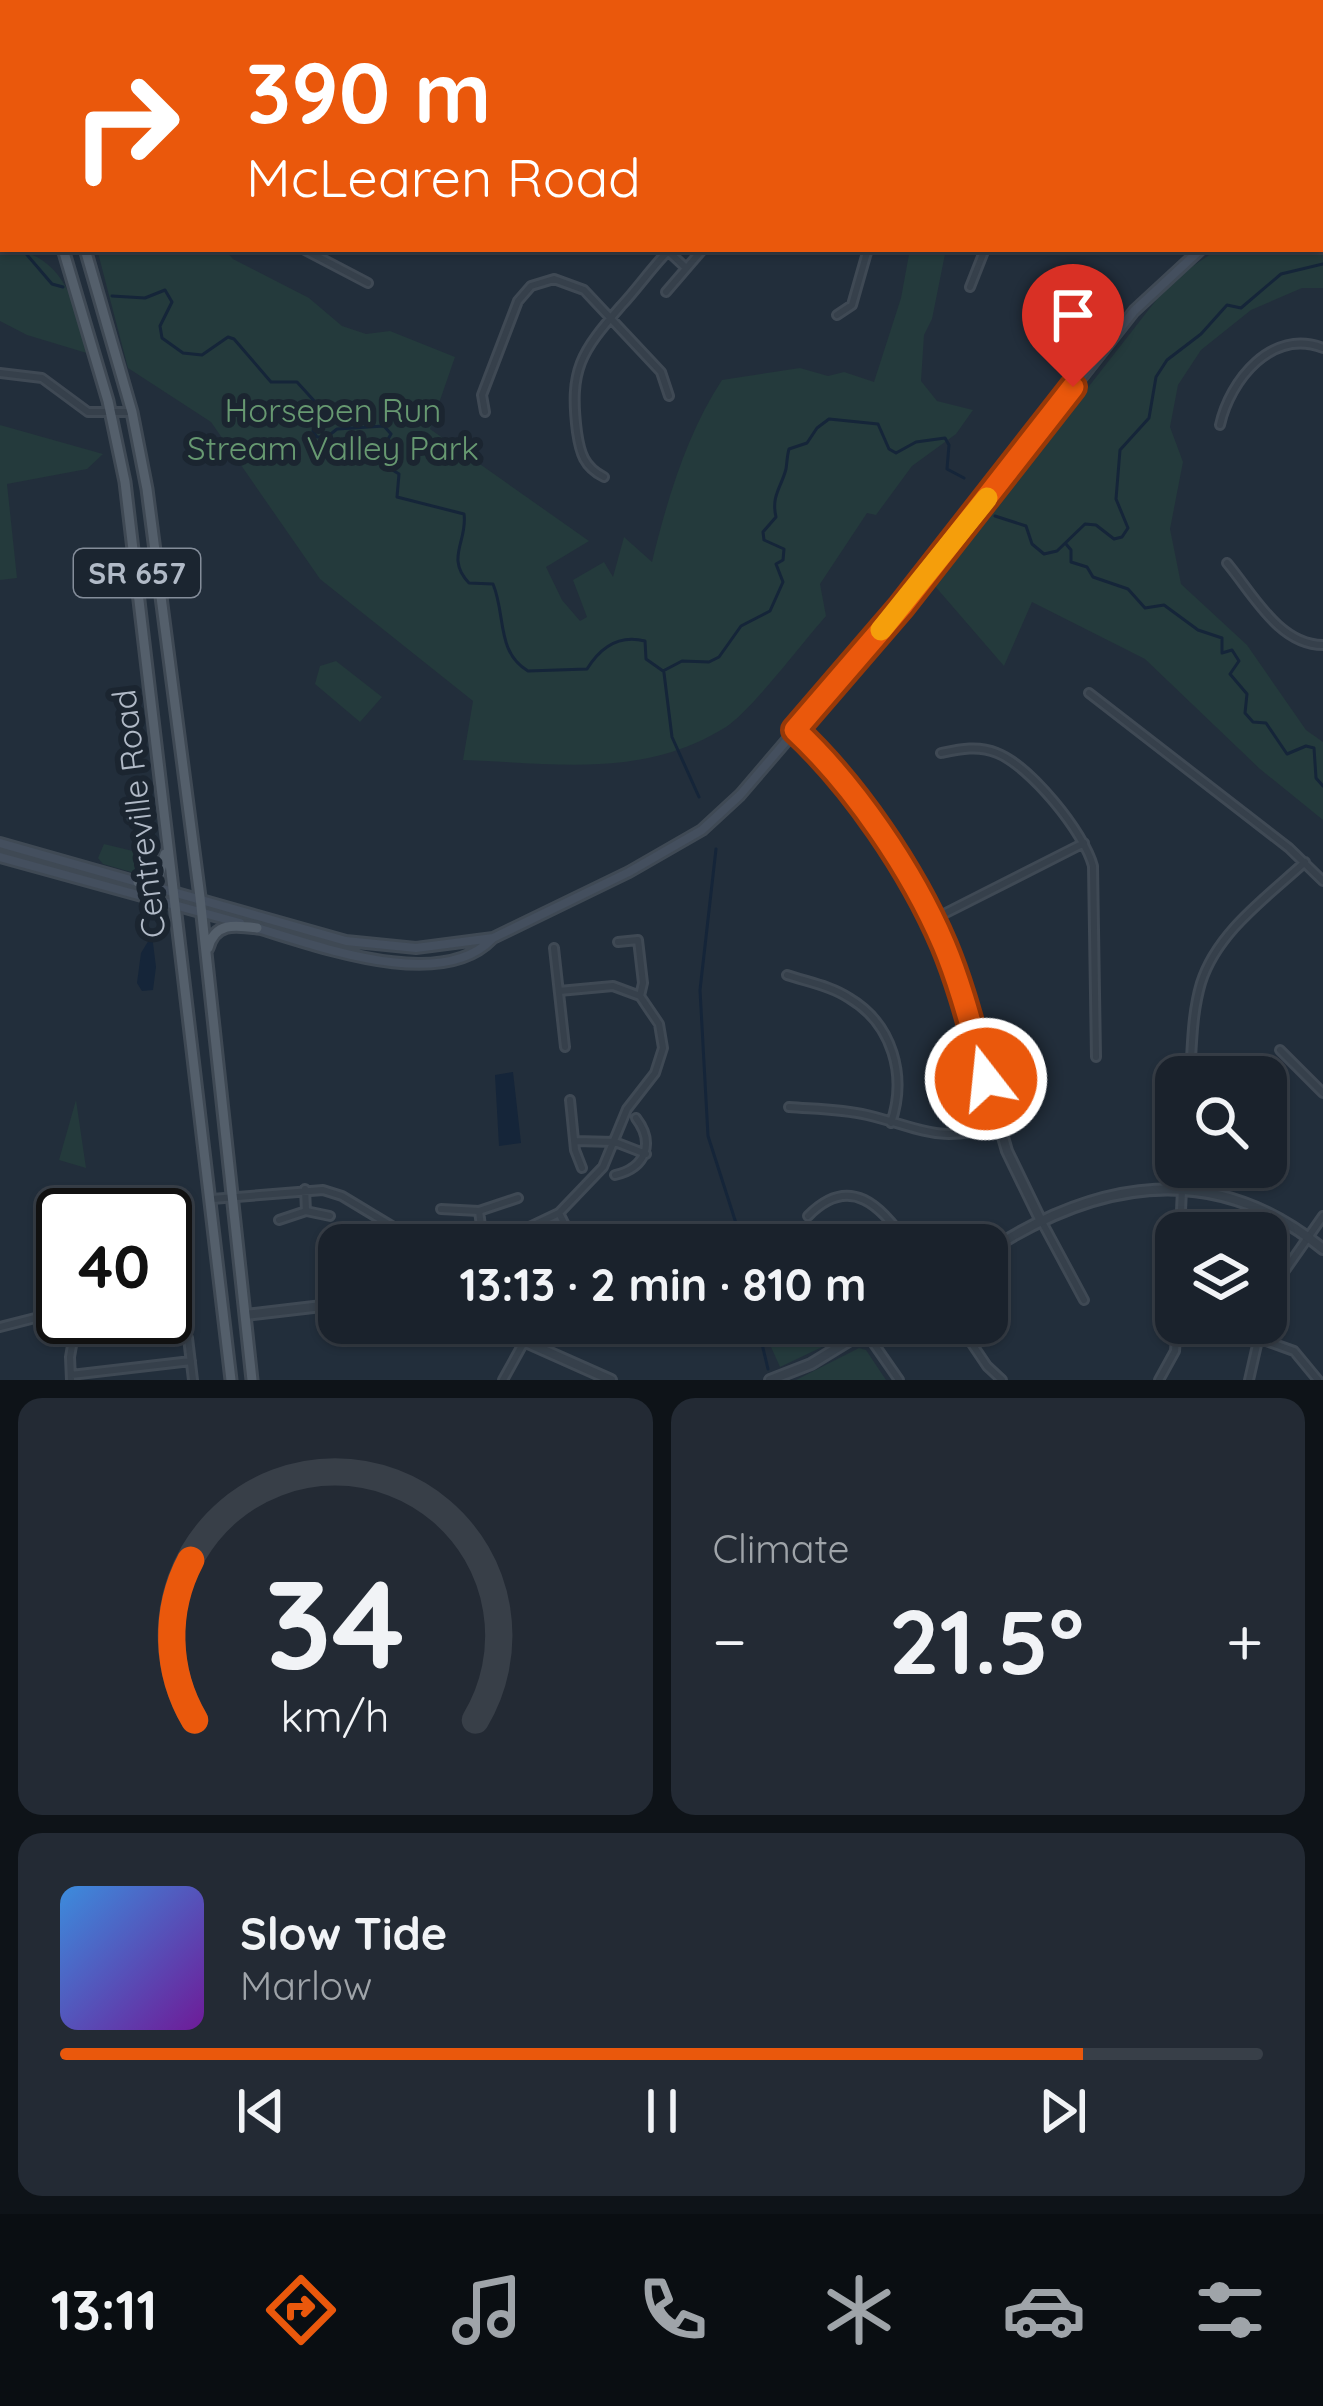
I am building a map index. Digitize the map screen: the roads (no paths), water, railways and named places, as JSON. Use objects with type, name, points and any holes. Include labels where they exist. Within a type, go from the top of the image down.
[{"type":"main road","name":"Centreville Road","points":[[64,252],[111,414],[134,546],[231,1380]]},
{"type":"main road","name":"Centreville Road","points":[[86,252],[132,412],[150,507],[200,897],[252,1380]]},
{"type":"main road","points":[[0,856],[343,955],[416,962],[478,952],[494,938],[692,837],[740,795],[914,590],[1134,310],[1198,252]]},
{"type":"main road","points":[[138,882],[159,874],[167,836]]},
{"type":"main road","points":[[0,843],[364,945],[432,948],[494,938]]},
{"type":"main road","points":[[207,959],[208,943],[217,930],[257,928]]},
{"type":"street","points":[[308,252],[368,284]]},
{"type":"street","points":[[604,477],[584,462],[579,448],[574,388],[591,340],[667,252]]},
{"type":"street","points":[[671,252],[686,268]]},
{"type":"street","points":[[666,292],[700,252]]},
{"type":"street","points":[[837,316],[852,305],[867,252]]},
{"type":"street","points":[[970,286],[984,252]]},
{"type":"street","points":[[485,412],[482,395],[518,301],[531,286],[554,279],[572,283],[610,318],[662,372],[669,396]]},
{"type":"street","points":[[1220,424],[1231,389],[1271,351],[1296,342],[1323,348]]},
{"type":"street","points":[[0,373],[42,378],[88,412],[132,412]]},
{"type":"street","points":[[1227,563],[1284,631],[1298,641],[1323,645]]},
{"type":"street","points":[[1089,694],[1305,862],[1323,881]]},
{"type":"street","points":[[795,730],[844,782],[932,920],[963,997],[1014,1169],[1084,1300]]},
{"type":"street","points":[[941,753],[975,748],[1007,758],[1085,842],[1093,866],[1096,1058]]},
{"type":"street","points":[[932,920],[1085,842]]},
{"type":"street","points":[[1192,1056],[1196,1010],[1207,967],[1232,930],[1305,862]]},
{"type":"street","points":[[618,942],[638,940],[640,996]]},
{"type":"street","points":[[554,948],[565,1047]]},
{"type":"street","points":[[787,975],[848,997],[877,1022],[897,1072],[891,1123]]},
{"type":"street","points":[[536,1224],[559,1213],[598,1174],[627,1109],[655,1073],[663,1048],[656,1016],[640,996],[613,986],[559,991]]},
{"type":"street","points":[[1280,1050],[1323,1093]]},
{"type":"street","points":[[570,1100],[582,1168]]},
{"type":"street","points":[[789,1107],[847,1111],[939,1136],[1000,1125]]},
{"type":"street","points":[[615,1174],[632,1169],[646,1154],[645,1130],[636,1118]]},
{"type":"street","points":[[574,1141],[615,1142],[646,1154]]},
{"type":"street","points":[[212,1199],[305,1189],[342,1196],[388,1224]]},
{"type":"street","points":[[305,1189],[307,1211]]},
{"type":"street","points":[[1180,1190],[1180,1212]]},
{"type":"street","points":[[1008,1239],[1080,1202],[1120,1192],[1180,1190],[1256,1208],[1323,1250]]},
{"type":"street","points":[[441,1209],[479,1210],[518,1198]]},
{"type":"street","points":[[808,1216],[831,1198],[858,1198],[884,1212],[893,1224]]},
{"type":"street","points":[[479,1210],[481,1224]]},
{"type":"street","points":[[279,1220],[307,1211],[330,1216]]},
{"type":"street","points":[[559,1213],[564,1224]]},
{"type":"street","points":[[1287,1267],[1323,1216]]},
{"type":"street","points":[[245,1315],[318,1306]]},
{"type":"street","points":[[0,1327],[36,1318]]},
{"type":"street","points":[[74,1344],[71,1378],[191,1360]]},
{"type":"street","points":[[189,1344],[193,1380]]},
{"type":"street","points":[[503,1380],[523,1344]]},
{"type":"street","points":[[529,1344],[611,1380]]},
{"type":"street","points":[[770,1380],[811,1364],[844,1344]]},
{"type":"street","points":[[874,1344],[899,1380]]},
{"type":"street","points":[[972,1344],[1002,1380]]},
{"type":"street","points":[[1159,1380],[1175,1344]]},
{"type":"street","points":[[1249,1380],[1257,1344]]},
{"type":"street","points":[[1275,1344],[1294,1351],[1318,1380]]},
{"type":"water","points":[[152,935],[153,990],[142,991],[137,983],[141,953]]},
{"type":"water","points":[[513,1072],[521,1143],[499,1146],[495,1075]]},
{"type":"waterway","points":[[25,252],[52,284],[63,287]]},
{"type":"waterway","points":[[995,516],[1026,526],[1032,544],[1044,554],[1057,551],[1085,524],[1096,525],[1114,539],[1122,537],[1128,528],[1116,499],[1120,450],[1149,418],[1156,377],[1167,360],[1201,334],[1227,305],[1241,308],[1281,274],[1323,264]]},
{"type":"waterway","points":[[112,296],[145,298],[165,290],[172,302],[160,326],[162,338],[183,353],[202,355],[228,337],[234,339],[271,382],[297,382],[317,404],[313,431],[317,437],[327,437],[337,429],[384,426],[391,434],[380,453],[383,464],[399,474],[397,497],[464,514],[458,557],[462,574],[469,583],[493,584],[506,643],[528,671],[587,669],[604,649],[626,639],[645,641],[646,659],[663,671],[682,661],[709,662],[719,657],[741,626],[770,611],[783,582],[776,564],[783,560],[784,549],[764,540],[763,532],[776,517],[789,449],[807,443],[829,419],[878,424],[889,449],[896,453],[916,442],[945,438],[947,469],[964,478]]},
{"type":"waterway","points":[[1066,544],[1071,562],[1087,567],[1093,577],[1128,589],[1145,608],[1164,605],[1198,630],[1222,638],[1222,653],[1232,650],[1239,661],[1230,674],[1247,694],[1245,713],[1253,722],[1266,723],[1287,754],[1306,746],[1314,748],[1316,778],[1323,786]]},
{"type":"waterway","points":[[664,673],[672,737],[699,797]]},
{"type":"waterway","points":[[716,849],[700,990],[708,1136],[736,1224]]},
{"type":"waterway","points":[[762,1344],[768,1369]]},
{"type":"park label","name":"Horsepen Run Stream Valley Park","points":[[333,428]]}]
